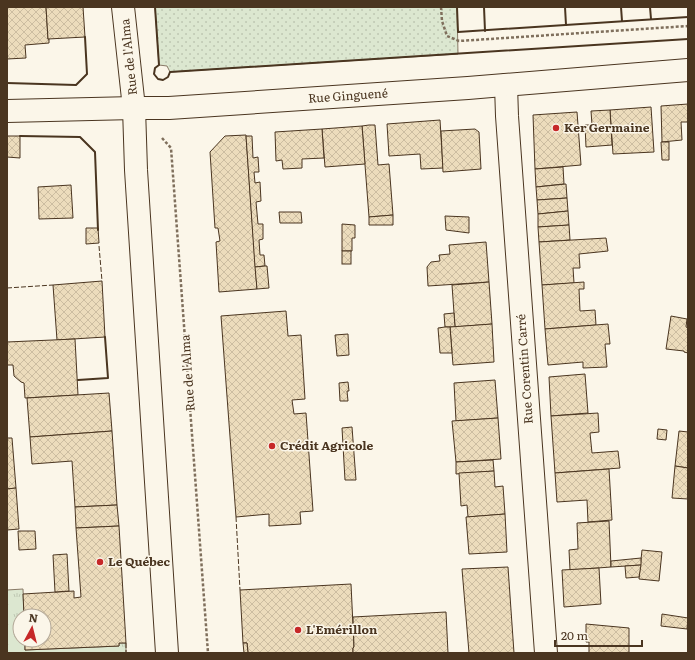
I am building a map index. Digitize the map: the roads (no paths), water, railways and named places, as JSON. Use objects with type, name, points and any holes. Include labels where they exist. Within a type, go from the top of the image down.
[{"type":"street","name":"Rue de l'Alma","points":[[124,7],[134,108],[136,170],[167,653]]},
{"type":"street","name":"Rue Ginguené","points":[[7,111],[170,108],[506,85],[688,70]]},
{"type":"street","name":"Rue Corentin Carré","points":[[506,85],[546,653]]},
{"type":"place","name":"Ker Germaine","points":[[556,128]]},
{"type":"place","name":"Crédit Agricole","points":[[272,446]]},
{"type":"place","name":"Le Québec","points":[[100,562]]},
{"type":"place","name":"L'Emérillon","points":[[298,630]]}]
